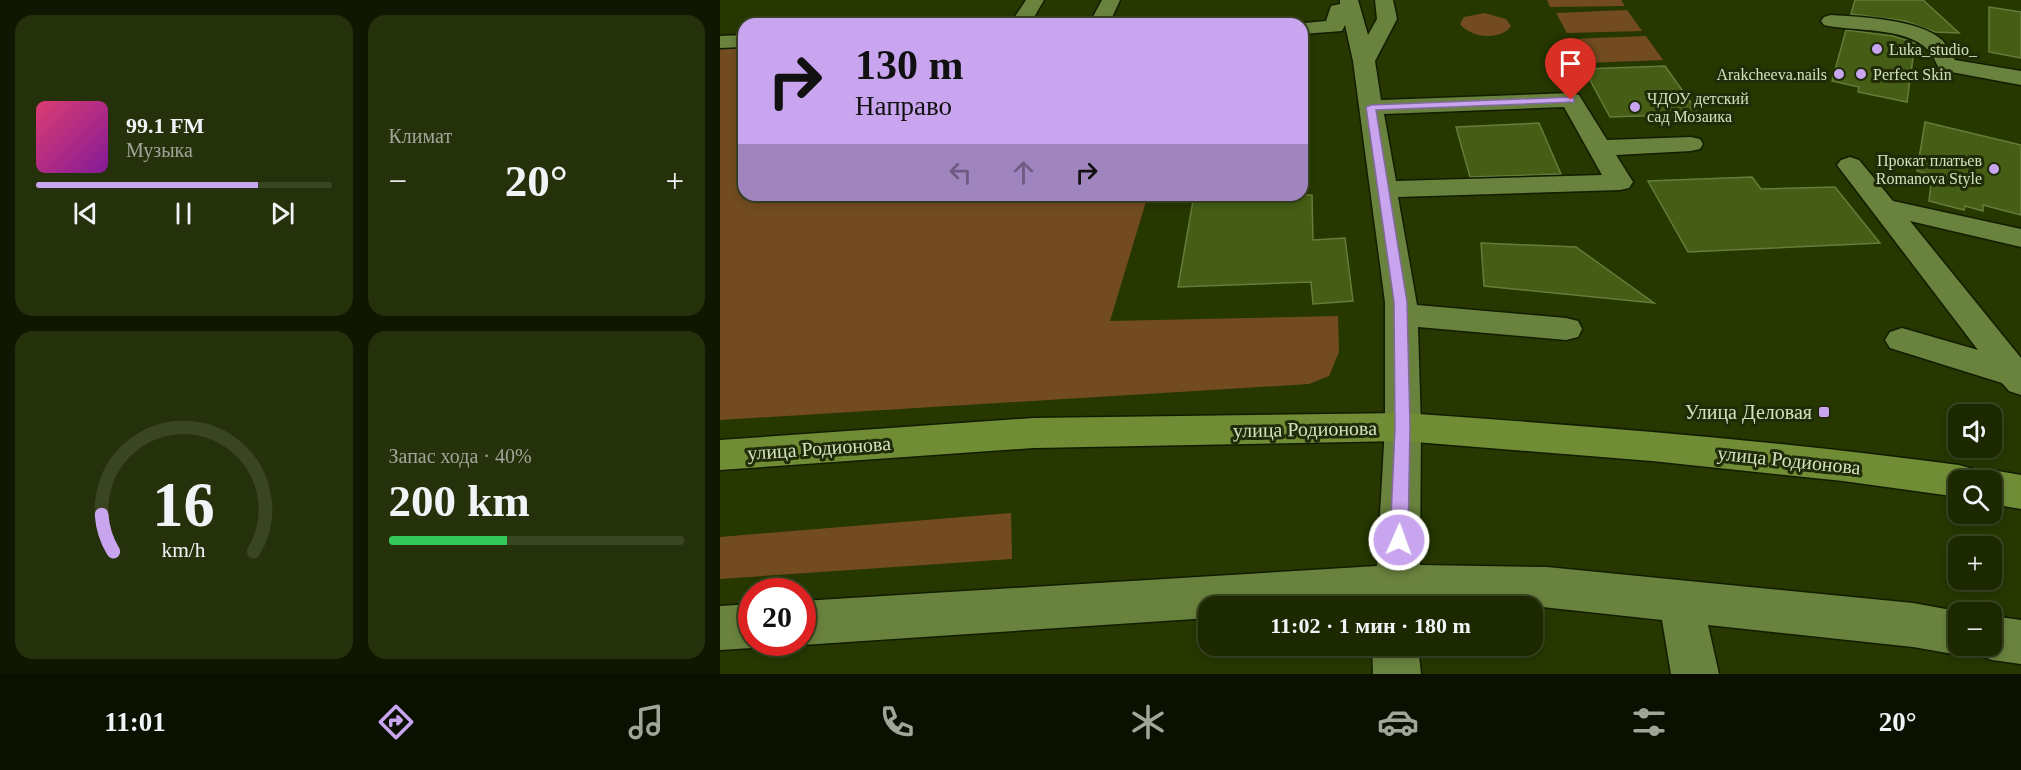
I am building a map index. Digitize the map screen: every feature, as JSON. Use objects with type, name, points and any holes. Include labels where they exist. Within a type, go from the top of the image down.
[{"type":"main road","name":"улица Родионова","points":[[720,455],[1034,433],[1403,427],[1688,449],[1843,465],[1948,479]]},
{"type":"main road","points":[[2002,489],[2021,492]]},
{"type":"street","points":[[1024,18],[1035,0]]},
{"type":"street","points":[[1102,18],[1111,0]]},
{"type":"street","points":[[1368,85],[1387,19],[1384,0]]},
{"type":"street","points":[[1352,11],[1368,85],[1401,315],[1403,427],[1397,595]]},
{"type":"street","points":[[1308,28],[1335,27],[1352,11]]},
{"type":"street","points":[[1831,21],[1880,26],[1908,33],[1934,44],[1948,65],[2021,78]]},
{"type":"street","points":[[720,37],[738,40]]},
{"type":"street","points":[[720,42],[738,41]]},
{"type":"street","points":[[1368,85],[1410,84]]},
{"type":"street","points":[[1368,85],[1571,100],[1620,182],[1384,189]]},
{"type":"street","points":[[1599,148],[1692,144]]},
{"type":"street","points":[[1850,165],[2018,378]]},
{"type":"street","points":[[1883,207],[2007,240]]},
{"type":"street","points":[[1401,315],[1566,329]]},
{"type":"street","points":[[1902,340],[2018,378]]},
{"type":"street","points":[[816,622],[1547,587],[1913,625],[1948,631]]},
{"type":"street","points":[[1681,602],[1695,674]]},
{"type":"street","points":[[720,628],[738,627]]},
{"type":"street","points":[[2002,639],[2021,642]]},
{"type":"street","points":[[1396,656],[1397,674]]},
{"type":"shaded area","points":[[1547,0],[1621,0],[1625,6],[1550,7]]},
{"type":"shaded area","points":[[1627,10],[1642,31],[1567,33],[1556,13]]},
{"type":"shaded area","points":[[1485,13],[1506,19],[1511,26],[1500,34],[1486,36],[1471,32],[1460,24],[1464,17]]},
{"type":"shaded area","points":[[1646,36],[1663,60],[1585,63],[1571,39]]},
{"type":"shaded area","points":[[738,46],[738,201],[1146,201],[1110,321],[1338,316],[1339,352],[1329,376],[1309,384],[720,420],[720,47]]},
{"type":"shaded area","points":[[1011,513],[1012,559],[720,579],[720,537]]},
{"type":"building","points":[[1855,0],[1923,0],[1959,33],[1935,32],[1905,21],[1851,14]]},
{"type":"building","points":[[1989,7],[2021,12],[2021,58],[1989,52]]},
{"type":"building","points":[[1846,30],[1893,36],[1915,43],[1907,102],[1858,92],[1859,87],[1832,81]]},
{"type":"building","points":[[1665,66],[1699,114],[1610,117],[1584,69]]},
{"type":"building","points":[[1925,122],[2021,145],[2021,215],[1983,205],[1983,211],[1965,206],[1964,210],[1929,201],[1932,175],[1917,171]]},
{"type":"building","points":[[1539,123],[1561,174],[1470,177],[1456,127]]},
{"type":"building","points":[[1752,177],[1761,189],[1835,187],[1880,243],[1688,252],[1648,181]]},
{"type":"building","points":[[1308,195],[1312,195],[1313,240],[1345,238],[1353,301],[1313,304],[1311,282],[1178,287],[1193,201],[1308,201]]},
{"type":"building","points":[[1481,243],[1576,247],[1654,303],[1484,286]]},
{"type":"place","name":"Luka_studio_","points":[[1877,49]]},
{"type":"place","name":"Arakcheeva.nails","points":[[1839,74]]},
{"type":"place","name":"Perfect Skin","points":[[1861,74]]},
{"type":"place","name":"ЧДОУ детский сад Мозаика","points":[[1635,107]]},
{"type":"place","name":"Прокат платьев Romanova Style","points":[[1994,169]]},
{"type":"place","name":"Улица Деловая","points":[[1824,412]]},
{"type":"route","points":[[1399,540],[1403,427],[1401,302],[1371,107],[1571,100]]}]
